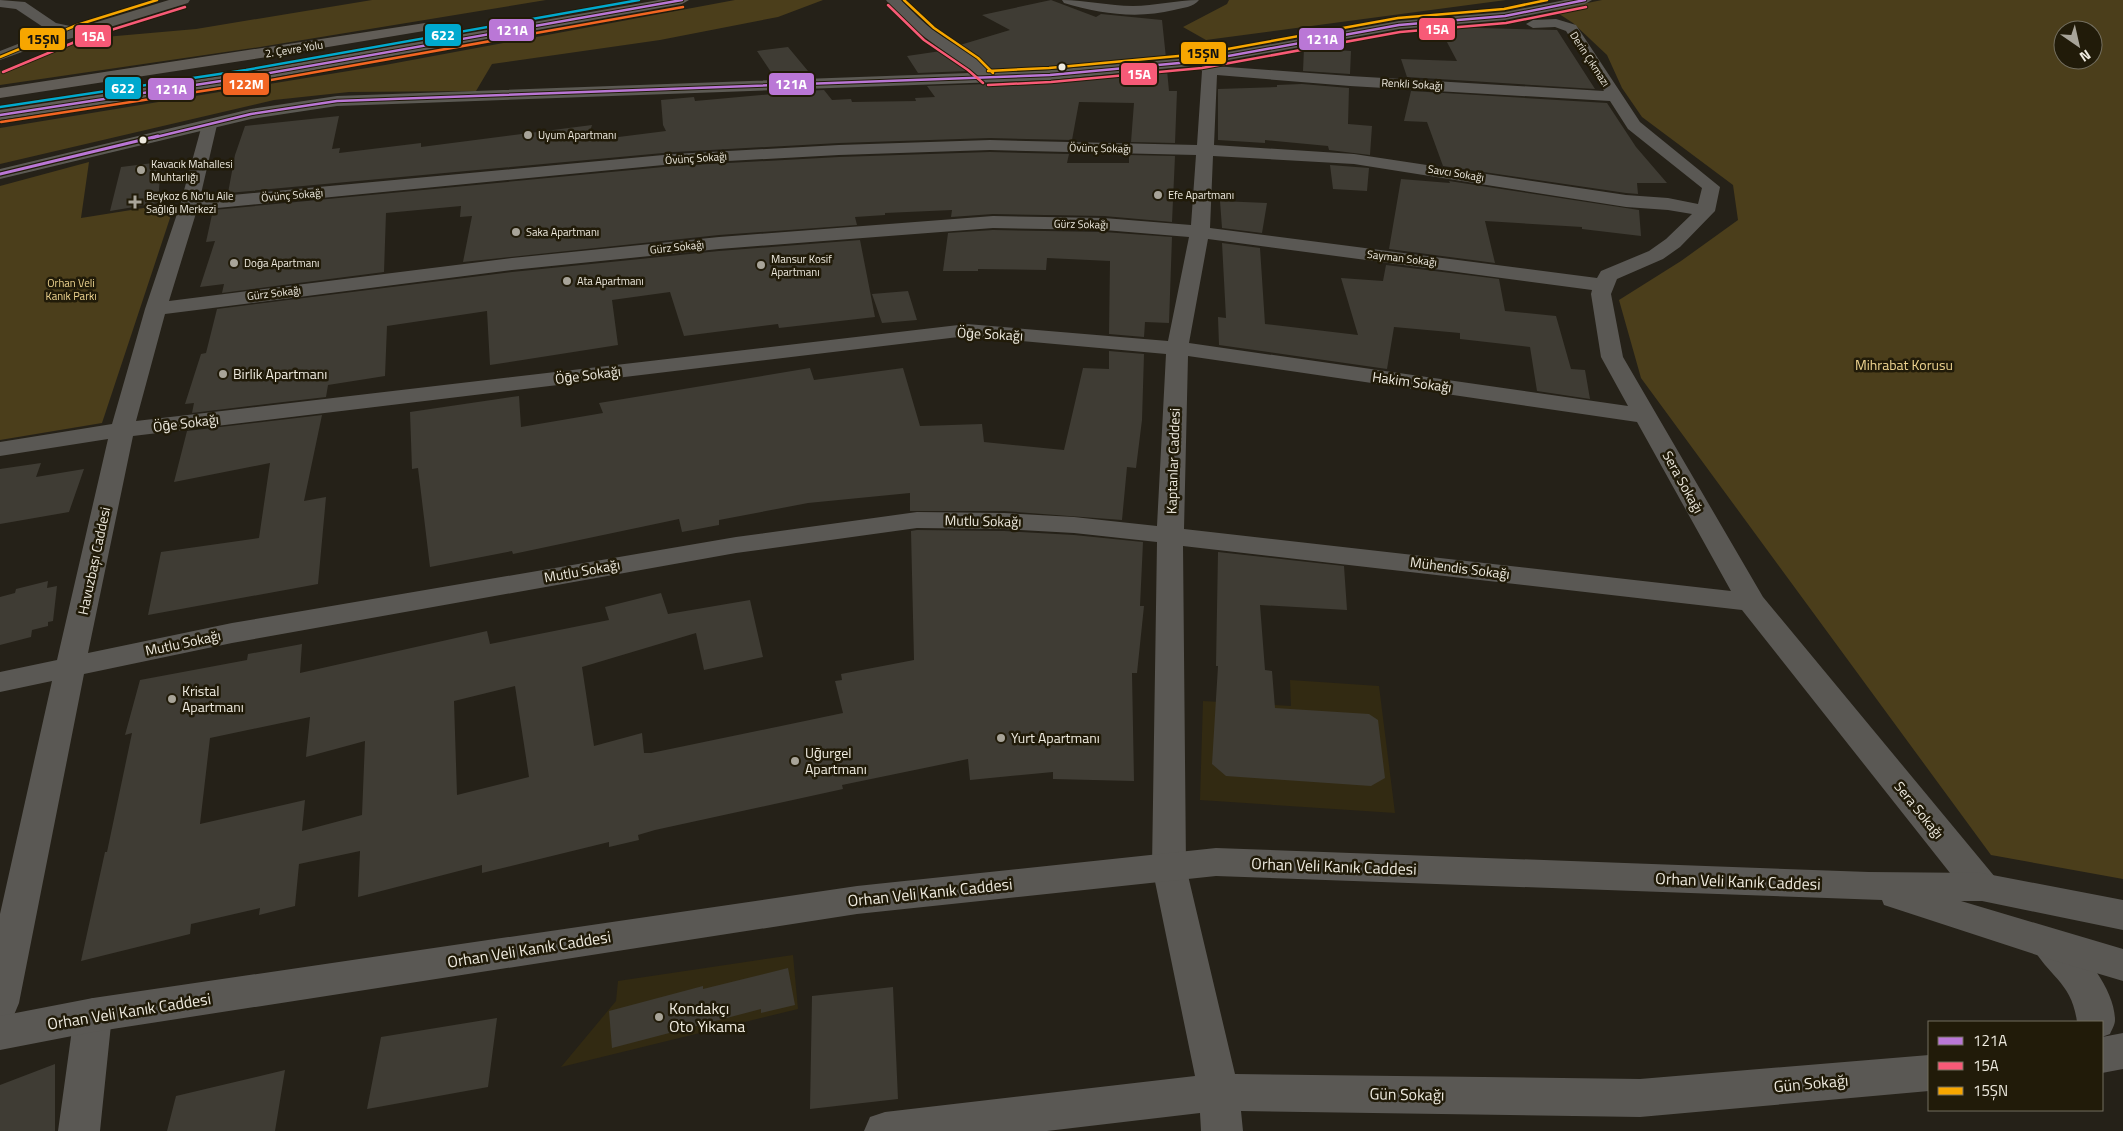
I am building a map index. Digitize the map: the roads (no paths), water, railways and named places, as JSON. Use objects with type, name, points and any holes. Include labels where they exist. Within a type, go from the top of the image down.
[{"type":"highway","name":"2. Çevre Yolu","points":[[0,93],[280,51],[586,0]]},
{"type":"highway","name":"2. Çevre Yolu","points":[[0,115],[247,77],[573,21],[682,0]]},
{"type":"main road","points":[[0,56],[28,45],[79,32],[183,0]]},
{"type":"main road","points":[[0,174],[251,114],[337,101],[988,78],[1205,65],[1399,24],[1504,16],[1585,0]]},
{"type":"main road","points":[[0,66],[79,32]]},
{"type":"street","points":[[20,5],[35,0]]},
{"type":"street","points":[[893,0],[929,34],[973,64],[988,78]]},
{"type":"street","points":[[1069,0],[1089,6],[1131,10],[1160,9],[1192,0]]},
{"type":"street","points":[[0,1],[20,5],[51,26],[79,32]]},
{"type":"street","name":"Derin Çıkmazı","points":[[1533,24],[1556,23],[1571,28],[1613,96]]},
{"type":"street","name":"Renkli Sokağı","points":[[1205,65],[1350,81],[1613,96]]},
{"type":"street","name":"Kaptanlar Caddesi","points":[[1205,65],[1204,150],[1200,232],[1177,348],[1170,535],[1169,867],[1219,1092],[1222,1131]]},
{"type":"street","points":[[1604,285],[1608,275],[1656,255],[1673,243],[1706,210],[1711,187],[1634,125],[1613,96]]},
{"type":"street","name":"Havuzbaşı Caddesi","points":[[0,1003],[122,430],[156,309],[189,205],[209,124]]},
{"type":"street","name":"Övünç Sokağı","points":[[189,205],[674,159],[829,150],[990,145],[1204,150]]},
{"type":"street","name":"Savcı Sokağı","points":[[1204,150],[1354,159],[1626,201],[1668,204],[1706,210]]},
{"type":"street","name":"Gürz Sokağı","points":[[156,309],[307,288],[689,246],[993,222],[1104,224],[1200,232]]},
{"type":"street","name":"Sayman Sokağı","points":[[1200,232],[1604,285]]},
{"type":"street","name":"Sera Sokağı","points":[[1604,285],[1601,294],[1612,357],[1751,602],[1982,888]]},
{"type":"street","name":"Öḡe Sokağı","points":[[0,449],[122,430],[967,330],[1177,348]]},
{"type":"street","name":"Hakim Sokağı","points":[[1177,348],[1646,416]]},
{"type":"street","name":"Mutlu Sokağı","points":[[0,682],[232,633],[736,545],[917,520],[1004,521],[1074,525],[1170,535]]},
{"type":"street","name":"Mühendis Sokağı","points":[[1170,535],[1751,602]]},
{"type":"street","name":"Orhan Veli Kanık Caddesi","points":[[0,1034],[93,1015],[857,900],[1216,862],[1869,886]]},
{"type":"street","points":[[1869,886],[1982,888],[2123,915]]},
{"type":"street","points":[[1869,886],[2049,944],[2123,965]]},
{"type":"street","points":[[2049,944],[2080,976],[2096,1012],[2096,1021]]},
{"type":"street","points":[[79,1131],[93,1015]]},
{"type":"street","points":[[2103,1055],[2123,1051]]},
{"type":"street","name":"Gün Sokağı","points":[[885,1131],[1219,1092],[1640,1098],[1928,1073]]},
{"type":"place","name":"Uyum Apartmanı","points":[[528,135]]},
{"type":"place","name":"Kavacık Mahallesi Muhtarlığı","points":[[141,170]]},
{"type":"place","name":"Efe Apartmanı","points":[[1158,195]]},
{"type":"place","name":"Beykoz 6 No'lu Aile Saḡlıḡı Merkezi","points":[[135,202]]},
{"type":"place","name":"Saka Apartmanı","points":[[516,232]]},
{"type":"place","name":"Doḡa Apartmanı","points":[[234,263]]},
{"type":"place","name":"Mansur Kosif Apartmanı","points":[[761,265]]},
{"type":"place","name":"Ata Apartmanı","points":[[567,281]]},
{"type":"place","name":"Birlik Apartmanı","points":[[223,374]]},
{"type":"place","name":"Kristal Apartmanı","points":[[172,699]]},
{"type":"place","name":"Yurt Apartmanı","points":[[1001,738]]},
{"type":"place","name":"Uḡurgel Apartmanı","points":[[795,761]]},
{"type":"place","name":"Kondakçı Oto Yıkama","points":[[659,1017]]},
{"type":"park label","name":"Orhan Veli Kanık Parkı","points":[[71,289]]},
{"type":"park label","name":"Mihrabat Korusu","points":[[1904,365]]}]
